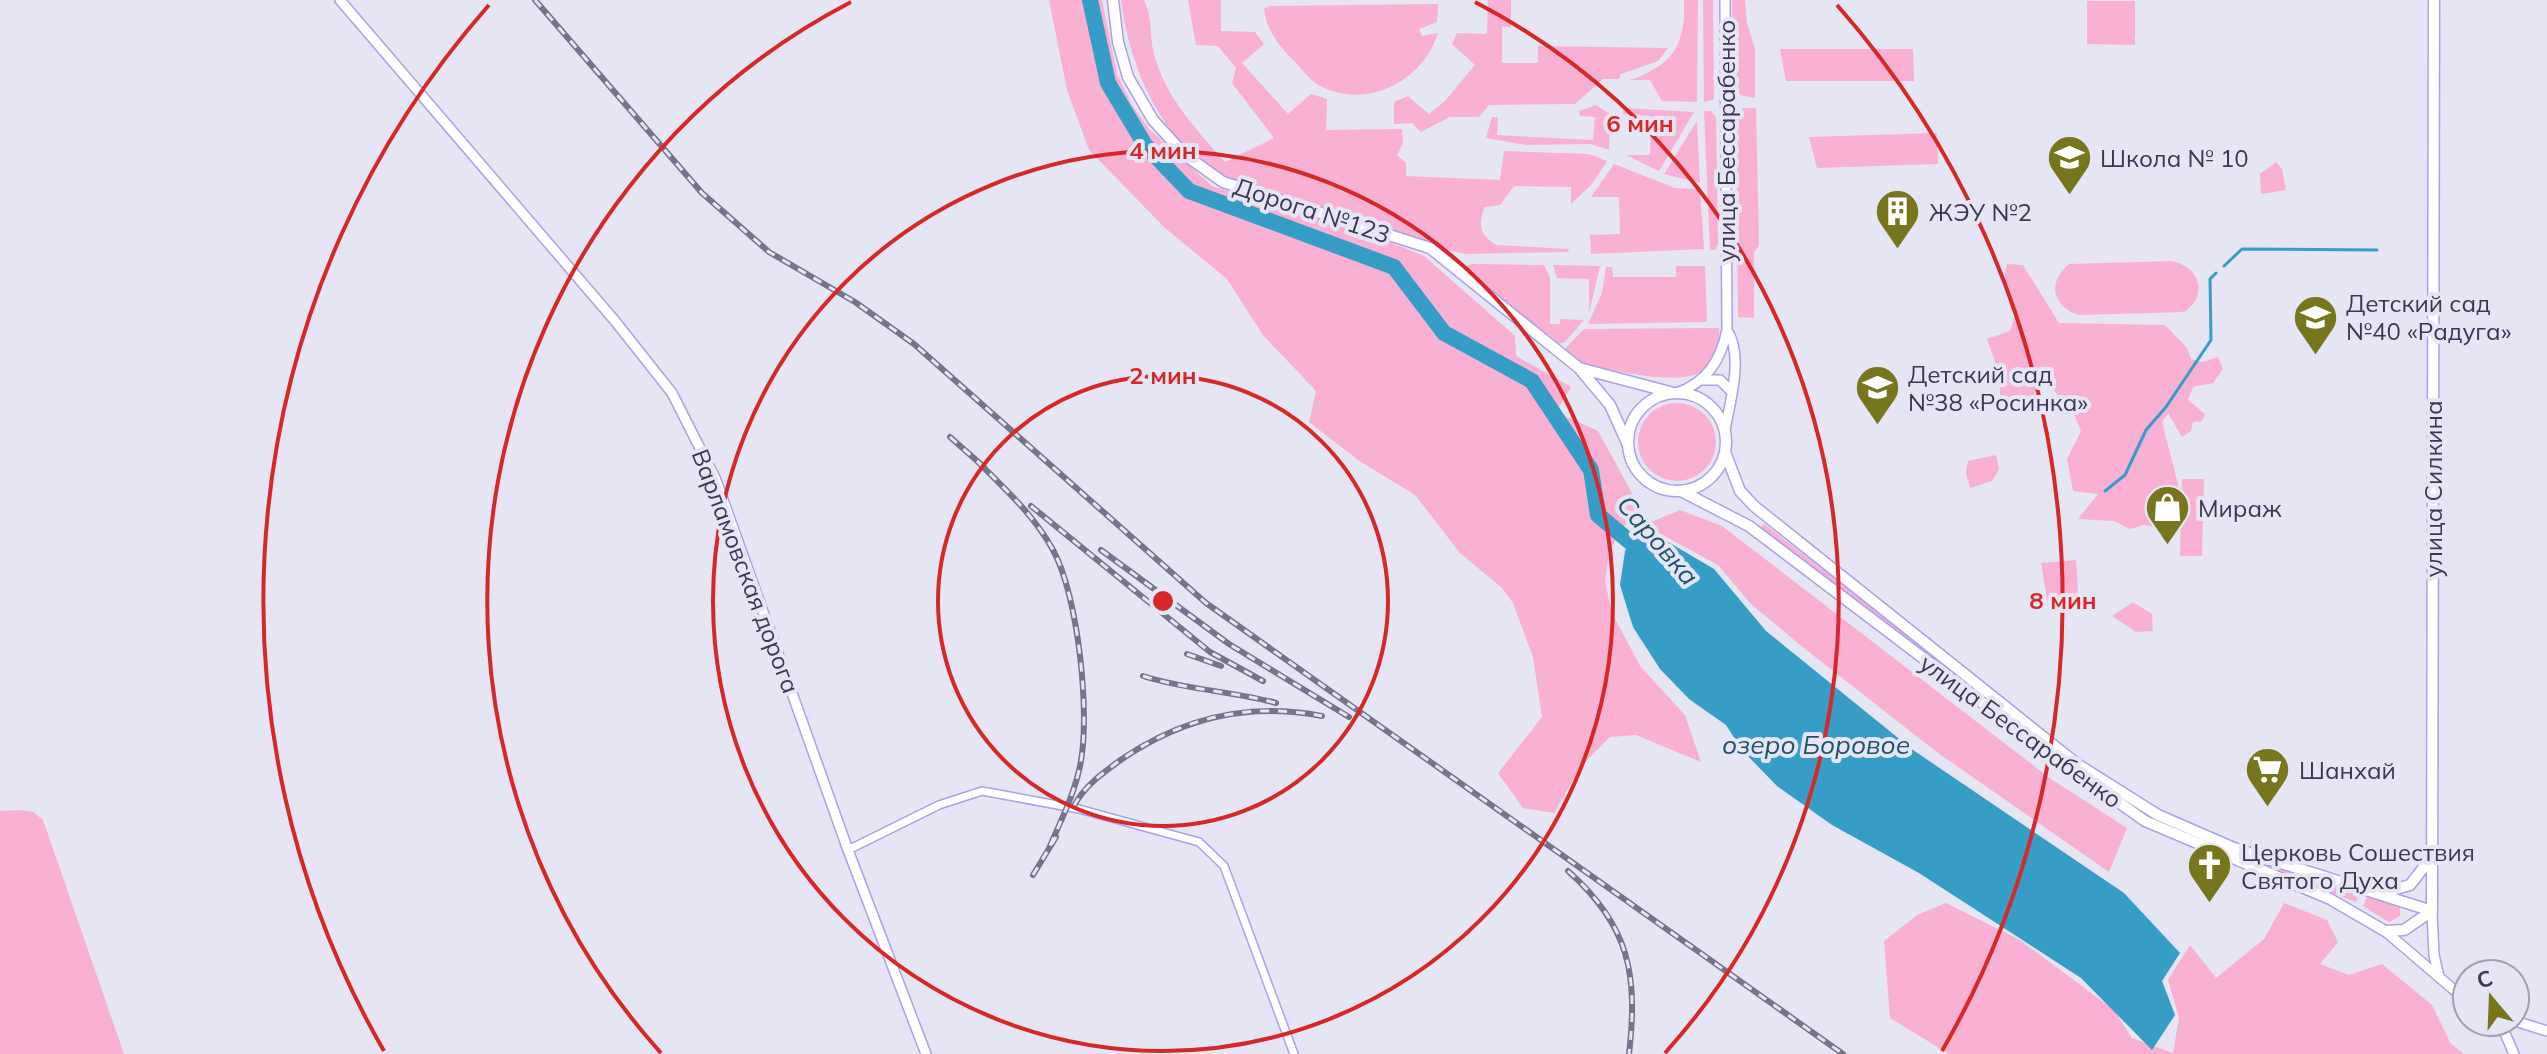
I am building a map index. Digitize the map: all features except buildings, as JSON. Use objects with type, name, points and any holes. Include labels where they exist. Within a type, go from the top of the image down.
[{"type":"main road","name":"Дорога №123","points":[[1113,0],[1118,42],[1128,77],[1153,120],[1185,155],[1223,182],[1430,248],[1579,368],[1610,405],[1628,445]]},
{"type":"main road","name":"улица Силкина","points":[[2432,911],[2434,0]]},
{"type":"main road","name":"Дорога №123","points":[[1579,368],[1674,393]]},
{"type":"main road","points":[[1674,393],[1693,395],[1707,403],[1725,430],[1725,452],[1714,474],[1693,488],[1681,491],[1665,489],[1648,481],[1634,465],[1628,445],[1632,424],[1644,406],[1674,393]]},
{"type":"main road","name":"улица Бессарабенко","points":[[1725,452],[1740,491],[1754,506],[2029,732],[2077,764],[2158,815],[2234,848],[2432,911]]},
{"type":"main road","name":"улица Бессарабенко","points":[[1681,491],[1749,526],[2145,821],[2330,899],[2385,931]]},
{"type":"main road","points":[[2380,893],[2410,885],[2432,856]]},
{"type":"main road","points":[[2385,931],[2404,930],[2432,911]]},
{"type":"street","name":"Варламовская дорога","points":[[340,0],[576,275],[672,393],[716,480],[848,850],[926,1054]]},
{"type":"street","name":"улица Бессарабенко","points":[[1702,380],[1714,367],[1727,330],[1725,0]]},
{"type":"street","name":"улица Бессарабенко","points":[[1725,430],[1732,392],[1732,338],[1727,330]]},
{"type":"street","points":[[1674,393],[1702,380],[1720,380],[1732,392]]},
{"type":"street","points":[[848,850],[939,805],[982,791],[1079,809],[1199,842],[1224,866],[1294,1054]]},
{"type":"street","name":"улица Силкина","points":[[2432,911],[2439,977]]},
{"type":"street","name":"улица Бессарабенко","points":[[2385,931],[2451,987]]},
{"type":"shaded area","points":[[1049,0],[1102,0],[1117,74],[1132,105],[1149,129],[1212,186],[1372,235],[1424,256],[1515,336],[1516,356],[1571,387],[1556,412],[1598,431],[1638,504],[1609,551],[1605,582],[1612,613],[1640,666],[1685,715],[1701,762],[1636,735],[1610,737],[1581,766],[1554,813],[1523,808],[1498,773],[1542,717],[1533,657],[1513,603],[1501,587],[1460,553],[1415,495],[1358,460],[1309,422],[1316,391],[1263,335],[1227,279],[1165,228],[1089,150],[1067,90]]},
{"type":"shaded area","points":[[1121,0],[1144,0],[1154,54],[1166,85],[1183,112],[1225,162],[1274,138],[1232,83],[1236,68],[1218,46],[1196,45],[1188,0],[1221,0],[1221,31],[1255,32],[1264,44],[1242,63],[1288,114],[1311,94],[1327,99],[1326,130],[1402,129],[1403,143],[1397,155],[1406,163],[1406,176],[1500,180],[1504,151],[1589,154],[1607,161],[1592,184],[1571,204],[1571,187],[1514,186],[1500,205],[1485,207],[1482,229],[1487,238],[1497,245],[1569,249],[1568,252],[1467,254],[1441,249],[1226,178],[1183,145],[1152,102],[1132,52]]},
{"type":"shaded area","points":[[1488,0],[1511,0],[1511,27],[1502,27],[1502,63],[1538,63],[1538,46],[1668,48],[1658,61],[1621,74],[1619,79],[1603,79],[1575,104],[1489,105],[1479,117],[1450,117],[1421,132],[1412,123],[1394,124],[1394,102],[1408,96],[1429,114],[1445,101],[1475,65],[1452,44],[1457,33],[1487,34]]},
{"type":"shaded area","points":[[1684,0],[1698,0],[1697,102],[1662,101],[1650,80],[1630,80],[1656,68],[1674,52],[1682,30]]},
{"type":"shaded area","points":[[1703,0],[1713,0],[1714,99],[1704,102]]},
{"type":"shaded area","points":[[1732,0],[1745,0],[1747,23],[1755,49],[1755,98],[1740,95],[1734,84]]},
{"type":"shaded area","points":[[2087,1],[2135,1],[2135,45],[2087,44]]},
{"type":"shaded area","points":[[1438,4],[1437,22],[1419,29],[1422,36],[1438,33],[1420,65],[1391,86],[1357,95],[1338,93],[1313,81],[1274,37],[1264,9],[1269,6]]},
{"type":"shaded area","points":[[1780,49],[1913,49],[1914,81],[1786,81]]},
{"type":"shaded area","points":[[1596,105],[1610,114],[1609,150],[1591,144],[1526,145],[1486,138],[1492,117],[1498,117],[1497,135],[1593,140],[1595,117],[1580,116],[1579,111]]},
{"type":"shaded area","points":[[1624,108],[1694,112],[1659,171],[1626,155],[1650,155],[1651,116],[1623,114]]},
{"type":"shaded area","points":[[1743,108],[1756,108],[1759,246],[1754,252],[1754,318],[1738,317],[1736,118]]},
{"type":"shaded area","points":[[1704,111],[1711,111],[1716,117],[1718,245],[1715,250],[1710,250]]},
{"type":"shaded area","points":[[1697,121],[1700,183],[1664,174]]},
{"type":"shaded area","points":[[1937,133],[1938,164],[1817,168],[1809,137]]},
{"type":"shaded area","points":[[2276,162],[2282,169],[2286,190],[2261,194],[2260,174]]},
{"type":"shaded area","points":[[1614,164],[1675,188],[1700,189],[1704,249],[1591,254],[1590,235],[1620,234],[1619,197],[1591,197]]},
{"type":"shaded area","points":[[2172,261],[2189,269],[2198,282],[2197,298],[2184,312],[2079,315],[2058,300],[2057,278],[2069,264]]},
{"type":"shaded area","points":[[1472,264],[1544,265],[1550,278],[1550,324],[1560,324],[1560,319],[1584,320],[1565,342],[1553,346],[1461,268]]},
{"type":"shaded area","points":[[2007,264],[2023,265],[2059,323],[2165,325],[2187,348],[2191,359],[2202,362],[2218,357],[2223,369],[2213,383],[2193,387],[2188,400],[2205,414],[2202,421],[2193,422],[2191,431],[2182,437],[2168,413],[2162,422],[2178,484],[2179,506],[2171,515],[2169,529],[2144,525],[2130,529],[2114,521],[2078,519],[2098,494],[2073,491],[2067,459],[2081,431],[2069,402],[2062,400],[2042,376],[2028,410],[2000,397],[2000,376],[1987,339],[2010,331],[2016,312],[2004,280]]},
{"type":"shaded area","points":[[1553,265],[1600,266],[1589,313],[1589,279],[1557,278]]},
{"type":"shaded area","points":[[1676,266],[1705,266],[1707,322],[1588,324],[1602,293],[1606,267],[1612,267],[1613,277],[1676,277]]},
{"type":"shaded area","points":[[1719,328],[1718,347],[1713,361],[1704,370],[1679,378],[1606,369],[1579,361],[1563,351],[1584,329]]},
{"type":"shaded area","points":[[1669,403],[1685,403],[1699,409],[1710,420],[1716,442],[1710,464],[1699,475],[1685,481],[1669,481],[1655,475],[1644,464],[1638,450],[1638,434],[1644,420],[1655,409]]},
{"type":"shaded area","points":[[1996,455],[1999,469],[1992,481],[1970,488],[1966,473],[1968,461]]},
{"type":"shaded area","points":[[2182,479],[2204,479],[2202,556],[2180,556]]},
{"type":"shaded area","points":[[1680,510],[1722,526],[2051,779],[2127,828],[2109,872],[1938,753],[1800,645],[1751,604],[1718,565],[1644,525]]},
{"type":"shaded area","points":[[1764,524],[2028,726],[2025,730],[1761,528]]},
{"type":"shaded area","points":[[2076,560],[2078,590],[2069,608],[2049,611],[2041,563]]},
{"type":"shaded area","points":[[2133,602],[2152,614],[2153,631],[2136,632],[2112,616]]},
{"type":"shaded area","points":[[0,811],[33,812],[43,820],[124,1054],[0,1054]]},
{"type":"shaded area","points":[[2201,838],[2360,890],[2356,902],[2199,843]]},
{"type":"shaded area","points":[[2369,893],[2400,906],[2400,916],[2389,922],[2363,906]]},
{"type":"shaded area","points":[[1946,903],[2020,940],[2114,1010],[2132,1038],[2173,1053],[2179,1018],[2168,980],[2190,945],[2216,978],[2264,939],[2284,903],[2327,920],[2338,942],[2320,964],[2349,975],[2382,964],[2432,1005],[2451,1044],[2464,1054],[1949,1054],[1890,1018],[1884,941],[1917,915]]},
{"type":"water","name":"озеро Боровое","points":[[1638,532],[1658,536],[1714,569],[1766,631],[1913,750],[2124,893],[2180,953],[2162,981],[2175,1015],[2152,1050],[2081,978],[1919,873],[1832,825],[1777,786],[1742,750],[1726,725],[1689,699],[1660,669],[1633,627],[1620,585],[1625,551]]},
{"type":"waterway","name":"Саровка","points":[[1090,0],[1108,83],[1145,145],[1189,191],[1394,267],[1444,333],[1532,381],[1591,470],[1598,515],[1647,556]]},
{"type":"waterway","points":[[2224,266],[2242,249],[2377,250]]},
{"type":"waterway","points":[[2105,491],[2125,475],[2146,430],[2166,407],[2211,340],[2210,279],[2216,273]]},
{"type":"railway","points":[[535,0],[702,193],[769,252],[855,302],[914,344],[1206,603],[1843,1054]]},
{"type":"railway","points":[[950,437],[984,467]]},
{"type":"railway","points":[[977,461],[1037,525],[1053,550],[1062,570],[1075,625],[1083,687],[1083,744],[1074,787],[1050,846]]},
{"type":"railway","points":[[1031,506],[1210,652],[1263,681]]},
{"type":"railway","points":[[1101,550],[1229,644],[1349,717]]},
{"type":"railway","points":[[1187,654],[1221,666]]},
{"type":"railway","points":[[1143,676],[1276,703]]},
{"type":"railway","points":[[1074,806],[1089,786],[1122,759],[1193,723],[1243,712],[1295,712],[1322,716]]},
{"type":"railway","points":[[1033,875],[1056,837]]},
{"type":"railway","points":[[1568,871],[1605,912],[1625,954],[1632,1000],[1629,1054]]},
{"type":"place","name":"Школа № 10","points":[[2069,197]]},
{"type":"place","name":"ЖЭУ №2","points":[[1898,251]]},
{"type":"place","name":"Детский сад №40 «Радуга»","points":[[2315,356]]},
{"type":"place","name":"Детский сад №38 «Росинка»","points":[[1877,427]]},
{"type":"place","name":"Мираж","points":[[2167,547]]},
{"type":"place","name":"Шанхай","points":[[2268,809]]},
{"type":"place","name":"Церковь Сошествия Святого Духа","points":[[2210,905]]}]
